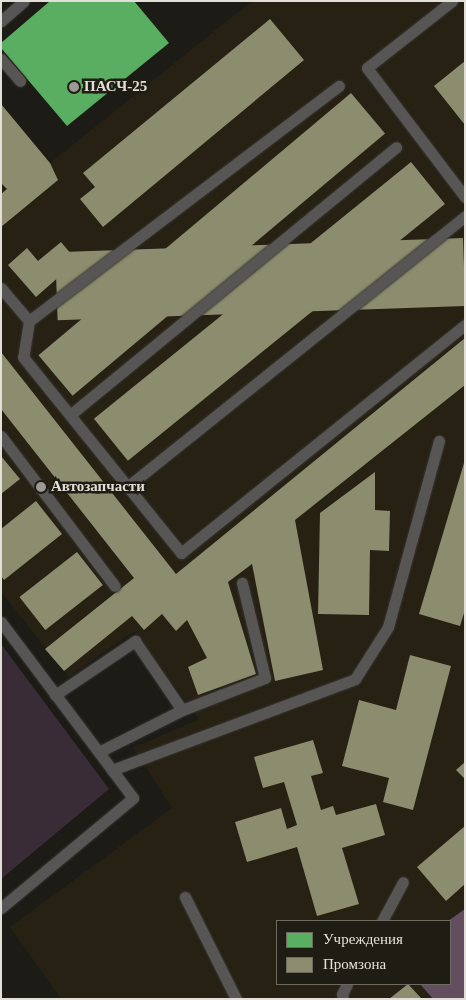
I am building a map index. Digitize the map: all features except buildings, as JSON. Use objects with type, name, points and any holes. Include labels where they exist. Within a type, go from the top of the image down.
[{"type":"lane","points":[[1,21],[24,1]]},
{"type":"lane","points":[[452,1],[367,68],[465,197]]},
{"type":"lane","points":[[1,59],[20,81]]},
{"type":"lane","points":[[339,86],[29,321],[24,357],[181,553],[465,325]]},
{"type":"lane","points":[[70,415],[396,147]]},
{"type":"lane","points":[[127,487],[465,216]]},
{"type":"lane","points":[[1,288],[29,321]]},
{"type":"lane","points":[[1,436],[115,586]]},
{"type":"lane","points":[[112,770],[355,679],[388,627],[439,441]]},
{"type":"lane","points":[[98,752],[182,710],[265,678],[242,583]]},
{"type":"lane","points":[[1,622],[133,798],[1,908]]},
{"type":"lane","points":[[56,695],[135,641],[182,710]]},
{"type":"lane","points":[[383,920],[403,882]]},
{"type":"lane","points":[[185,897],[236,999]]},
{"type":"lane","points":[[343,999],[347,985]]},
{"type":"shaded area","points":[[252,1],[465,1],[465,999],[61,999],[10,927],[172,808],[133,748],[199,719],[134,631],[69,677],[1,592],[1,104],[50,163]]},
{"type":"shaded area","points":[[1,644],[109,789],[1,879]]},
{"type":"shaded area","points":[[465,909],[465,999],[433,999],[421,985],[451,985],[451,920],[449,920]]},
{"type":"place","name":"ПАСЧ-25","points":[[74,87]]},
{"type":"place","name":"Автозапчасти","points":[[41,487]]}]
